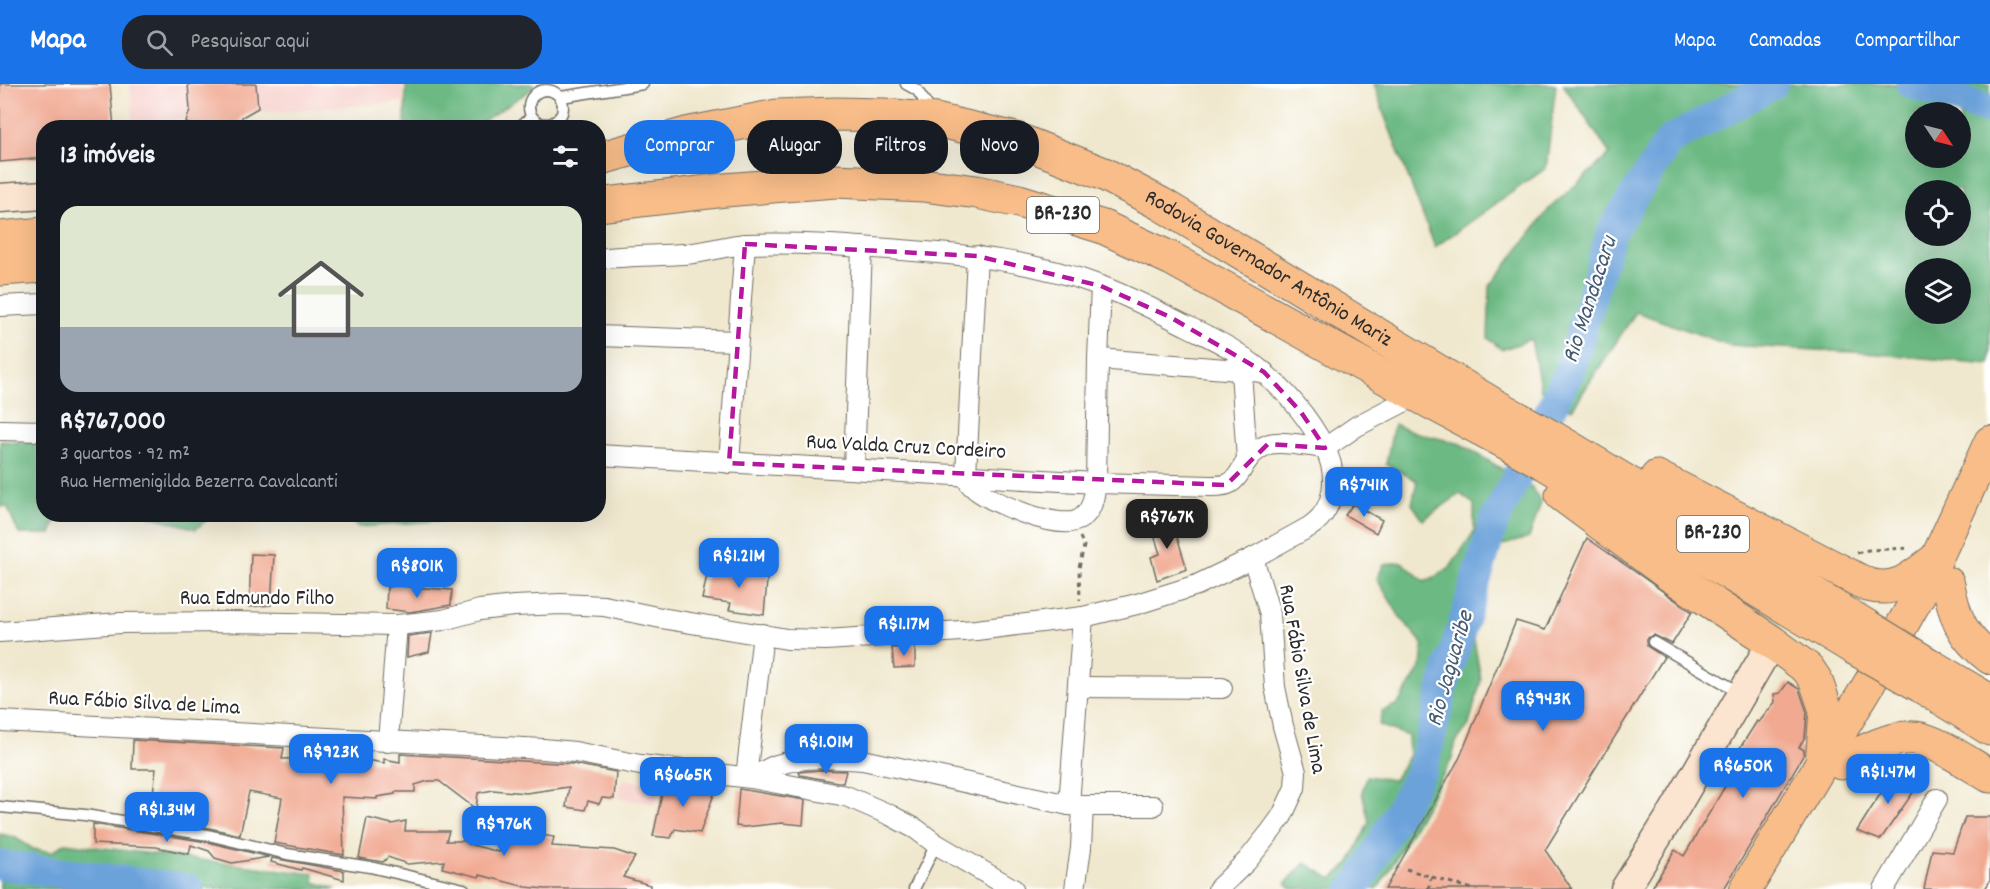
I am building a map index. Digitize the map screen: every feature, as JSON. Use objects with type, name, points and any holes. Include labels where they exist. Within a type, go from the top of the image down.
[{"type":"highway","name":"Rodovia Governador Antônio Mariz","points":[[606,157],[686,134],[777,116],[872,114],[936,120]]},
{"type":"highway","name":"Rodovia Governador Antônio Mariz","points":[[948,123],[1016,139],[1104,174],[1161,204],[1456,381],[1488,415],[1544,448]]},
{"type":"highway","name":"Rodovia Governador Antônio Mariz","points":[[606,204],[725,190],[835,181],[923,185],[977,192],[1018,201],[1103,227],[1172,259],[1449,413],[1488,415]]},
{"type":"highway","points":[[0,238],[36,235]]},
{"type":"highway","points":[[0,269],[36,267]]},
{"type":"highway","points":[[1488,415],[1544,448],[1868,585],[1881,588],[1894,587],[1941,572]]},
{"type":"highway","points":[[1544,448],[1670,575],[1772,642],[1808,669],[1816,681],[1826,710],[1831,764],[1904,738],[1915,738],[1943,749],[1990,776]]},
{"type":"highway","name":"BR-230","points":[[1544,448],[1896,656],[1990,701]]},
{"type":"highway","name":"BR-230","points":[[1896,656],[1990,729]]},
{"type":"main road","points":[[1990,442],[1941,572],[1960,628],[1973,644],[1990,658]]},
{"type":"main road","points":[[1746,889],[1831,764],[1896,656],[1923,588],[1941,572],[1990,493]]},
{"type":"main road","points":[[1766,889],[1831,764]]},
{"type":"street","points":[[0,198],[36,196]]},
{"type":"street","points":[[606,258],[626,255],[686,254],[745,244],[862,247],[978,256],[1042,268],[1101,286],[1239,353],[1264,372],[1301,412],[1325,448]]},
{"type":"street","points":[[729,463],[745,244]]},
{"type":"street","points":[[854,468],[862,247]]},
{"type":"street","points":[[978,256],[966,474],[972,487],[993,500],[1024,513],[1065,523],[1079,520],[1088,513],[1096,483],[1101,286]]},
{"type":"street","points":[[0,306],[36,304]]},
{"type":"street","points":[[606,336],[737,342]]},
{"type":"street","points":[[1098,359],[1264,372]]},
{"type":"street","points":[[1241,371],[1247,460]]},
{"type":"street","points":[[1247,460],[1261,448],[1273,443],[1325,448],[1366,421],[1417,395]]},
{"type":"street","points":[[0,430],[36,431]]},
{"type":"street","name":"Rua Edmundo Filho","points":[[0,632],[132,623],[397,625],[443,620],[480,610],[561,604],[604,606],[787,639],[826,640],[976,630],[1083,617],[1137,604],[1197,585],[1253,558],[1317,522],[1333,496],[1331,468],[1325,448]]},
{"type":"street","name":"Rua Valda Cruz Cordeiro","points":[[606,455],[1096,483],[1212,486],[1232,482],[1247,460]]},
{"type":"street","name":"Rua Fábio Silva de Lima","points":[[1218,889],[1247,861],[1271,831],[1282,816],[1295,788],[1296,772],[1282,726],[1275,687],[1270,614],[1253,558]]},
{"type":"street","points":[[1075,889],[1081,848],[1076,806],[1078,687],[1083,617]]},
{"type":"street","points":[[388,742],[397,625]]},
{"type":"street","points":[[763,634],[749,777],[787,762],[863,760],[1076,806],[1153,806]]},
{"type":"street","points":[[1625,889],[1673,812],[1772,642]]},
{"type":"street","points":[[1078,687],[1222,688]]},
{"type":"street","name":"Rua Fábio Silva de Lima","points":[[0,721],[543,748],[640,765],[749,777],[846,796],[916,829],[936,844],[1013,889]]},
{"type":"street","points":[[1884,889],[1937,799]]},
{"type":"lane","points":[[561,97],[604,87],[643,84]]},
{"type":"lane","points":[[906,84],[917,90],[936,120]]},
{"type":"lane","points":[[535,120],[529,111],[529,102],[534,95],[548,87],[561,97],[564,106],[562,116],[557,120]]},
{"type":"lane","points":[[528,120],[532,117]]},
{"type":"lane","points":[[1653,642],[1742,693]]},
{"type":"lane","points":[[0,807],[85,815],[208,835],[287,854],[370,867],[464,889]]},
{"type":"lane","points":[[914,889],[936,844]]},
{"type":"path","points":[[1065,523],[1082,538],[1084,546],[1079,568],[1083,617]]},
{"type":"path","points":[[1406,869],[1472,889]]},
{"type":"path","points":[[1428,889],[1432,876]]},
{"type":"highlighted area","points":[[745,244],[977,256],[1101,286],[1170,317],[1264,372],[1301,412],[1325,448],[1268,444],[1226,485],[729,463]]},
{"type":"shaded area","points":[[130,84],[403,84],[404,102],[172,120],[133,120]]},
{"type":"shaded area","points":[[622,779],[660,784],[656,804],[618,798]]},
{"type":"green space","points":[[406,84],[534,84],[531,90],[485,120],[405,120]]},
{"type":"green space","points":[[1374,84],[1556,84],[1546,168],[1435,247]]},
{"type":"green space","points":[[1563,84],[1990,84],[1990,364],[1868,353],[1729,345],[1636,312],[1572,409],[1541,391],[1531,339],[1502,350],[1488,338],[1490,286],[1550,208],[1610,154]]},
{"type":"green space","points":[[1394,424],[1413,432],[1461,444],[1533,488],[1541,503],[1529,538],[1492,548],[1471,622],[1481,680],[1469,725],[1456,742],[1452,759],[1386,876],[1377,889],[1292,889],[1286,883],[1305,863],[1332,879],[1350,862],[1369,822],[1362,792],[1367,776],[1394,780],[1409,755],[1408,736],[1379,725],[1382,711],[1398,704],[1421,667],[1423,644],[1400,617],[1377,579],[1384,564],[1402,562],[1425,582],[1449,569],[1474,532],[1474,504],[1460,494],[1423,520],[1412,504],[1417,481],[1386,464]]},
{"type":"green space","points":[[0,441],[36,443],[36,522],[55,522],[51,534],[19,534],[7,506],[0,507]]},
{"type":"green space","points":[[172,522],[204,522],[196,529]]},
{"type":"green space","points":[[352,522],[422,522],[359,527]]},
{"type":"green space","points":[[0,834],[14,837],[33,849],[52,852],[65,843],[314,874],[314,882],[336,889],[0,889]]},
{"type":"building","points":[[0,84],[110,84],[113,120],[36,120],[36,159],[0,162]]},
{"type":"building","points":[[188,84],[256,84],[258,108],[241,120],[187,120],[190,110]]},
{"type":"building","points":[[1353,504],[1382,520],[1376,533],[1345,515]]},
{"type":"building","points":[[1171,517],[1187,569],[1157,580],[1151,557],[1160,554],[1151,525]]},
{"type":"building","points":[[1587,538],[1692,612],[1672,644],[1654,635],[1647,638],[1647,646],[1664,657],[1545,850],[1572,889],[1385,889],[1460,757],[1516,621],[1545,630]]},
{"type":"building","points":[[251,554],[274,555],[271,605],[249,607]]},
{"type":"building","points":[[736,563],[768,569],[764,615],[729,610],[731,603],[702,599],[708,570],[735,576]]},
{"type":"building","points":[[387,587],[452,590],[451,605],[410,612],[386,609]]},
{"type":"building","points":[[432,633],[429,652],[407,657],[408,636]]},
{"type":"building","points":[[915,646],[915,667],[894,668],[892,648]]},
{"type":"building","points":[[1788,682],[1799,689],[1807,712],[1805,737],[1799,747],[1804,750],[1804,754],[1724,889],[1651,889],[1675,850],[1684,856],[1744,754],[1738,751],[1757,721],[1759,722],[1775,702],[1774,694],[1780,693]]},
{"type":"building","points":[[133,740],[284,748],[282,759],[329,758],[330,750],[344,751],[343,756],[384,763],[384,759],[400,762],[400,754],[573,764],[616,772],[614,799],[602,798],[599,804],[588,801],[585,810],[566,807],[569,787],[526,793],[493,790],[478,793],[476,809],[439,781],[428,781],[415,785],[415,792],[395,792],[395,794],[377,797],[377,799],[342,797],[344,855],[274,843],[282,798],[249,792],[240,835],[150,818],[156,769],[132,769]]},
{"type":"building","points":[[1896,769],[1919,784],[1880,840],[1857,831]]},
{"type":"building","points":[[846,771],[843,783],[800,775],[799,772]]},
{"type":"building","points":[[665,780],[717,786],[700,833],[675,829],[671,838],[653,836]]},
{"type":"building","points":[[739,789],[805,800],[803,825],[782,823],[736,826]]},
{"type":"building","points":[[1965,817],[1990,817],[1990,881],[1985,889],[1924,889],[1932,850],[1953,852]]},
{"type":"building","points":[[367,818],[392,824],[406,821],[405,831],[449,831],[446,841],[468,841],[468,844],[499,852],[501,845],[505,847],[514,819],[544,823],[541,835],[554,837],[552,846],[614,850],[635,857],[623,877],[650,885],[650,889],[526,887],[442,868],[444,861],[407,864],[388,857],[383,862],[359,858]]},
{"type":"building","points":[[93,824],[207,842],[269,857],[232,863],[215,858],[209,851],[191,845],[189,854],[156,847],[93,844]]},
{"type":"building","points":[[272,858],[344,871],[344,880],[271,862]]},
{"type":"waterway","name":"Rio Jaguaribe","points":[[1353,889],[1361,880],[1423,767],[1443,688],[1494,522],[1570,370],[1611,232],[1669,141],[1773,84]]},
{"type":"waterway","name":"Rio Mandacaru","points":[[1911,84],[1990,110]]},
{"type":"waterway","name":"Rio Jaguaribe","points":[[0,865],[189,889]]}]
